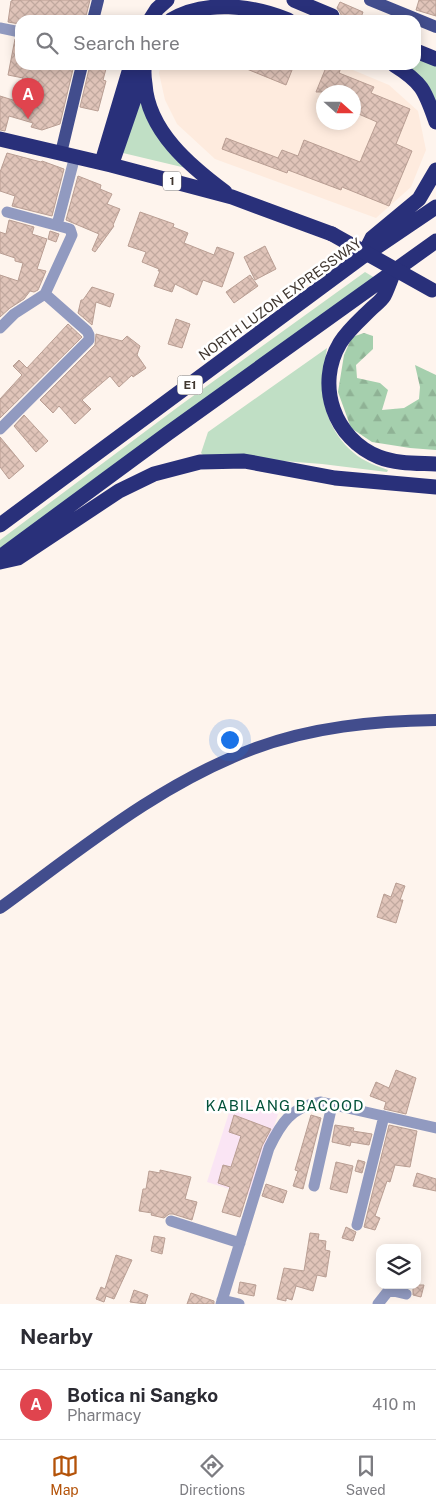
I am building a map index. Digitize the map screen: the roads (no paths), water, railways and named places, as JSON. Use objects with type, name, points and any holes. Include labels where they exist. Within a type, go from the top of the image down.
[{"type":"highway","points":[[153,15],[167,0]]},
{"type":"highway","points":[[294,0],[330,15]]},
{"type":"highway","points":[[179,15],[188,9],[205,4],[220,3],[246,5],[274,15]]},
{"type":"highway","points":[[421,53],[436,59]]},
{"type":"highway","points":[[107,164],[139,70]]},
{"type":"highway","points":[[141,70],[146,98],[153,119],[171,144],[212,182],[232,197]]},
{"type":"highway","points":[[402,70],[411,76],[426,93],[436,122]]},
{"type":"highway","name":"1","points":[[0,139],[107,164],[232,197],[332,234],[392,266],[434,292]]},
{"type":"highway","points":[[362,258],[372,238],[418,199],[436,170]]},
{"type":"highway","name":"NORTH LUZON EXPRESSWAY","points":[[0,526],[362,258],[436,207]]},
{"type":"highway","name":"E1","points":[[0,558],[436,241]]},
{"type":"highway","points":[[394,271],[384,297],[352,328],[336,350],[329,375],[330,399],[344,431],[368,452],[394,461],[436,464]]},
{"type":"highway","points":[[0,562],[18,558],[119,491],[154,474],[200,462],[244,461],[335,478],[436,487]]},
{"type":"main road","points":[[94,15],[98,0]]},
{"type":"main road","points":[[370,0],[407,15]]},
{"type":"main road","points":[[421,21],[436,27]]},
{"type":"main road","points":[[68,155],[81,70]]},
{"type":"main road","points":[[0,908],[156,797],[220,762],[254,748],[285,739],[354,724],[436,720]]},
{"type":"street","points":[[0,28],[15,31]]},
{"type":"street","points":[[57,225],[68,155]]},
{"type":"street","points":[[0,328],[14,314],[45,294],[72,235],[70,229],[7,212]]},
{"type":"street","points":[[0,429],[89,340],[87,331],[45,294]]},
{"type":"street","points":[[239,1304],[222,1302],[269,1148],[278,1128],[286,1119],[296,1111],[321,1102],[436,1128]]},
{"type":"street","points":[[314,1186],[332,1105]]},
{"type":"street","points":[[357,1225],[384,1116]]},
{"type":"street","points":[[170,1221],[240,1242]]},
{"type":"street","points":[[378,1304],[389,1290],[406,1294]]},
{"type":"place","name":"Botica ni Sangko","points":[[28,119]]},
{"type":"district","name":"KABILANG BACOOD","points":[[285,1105]]}]
